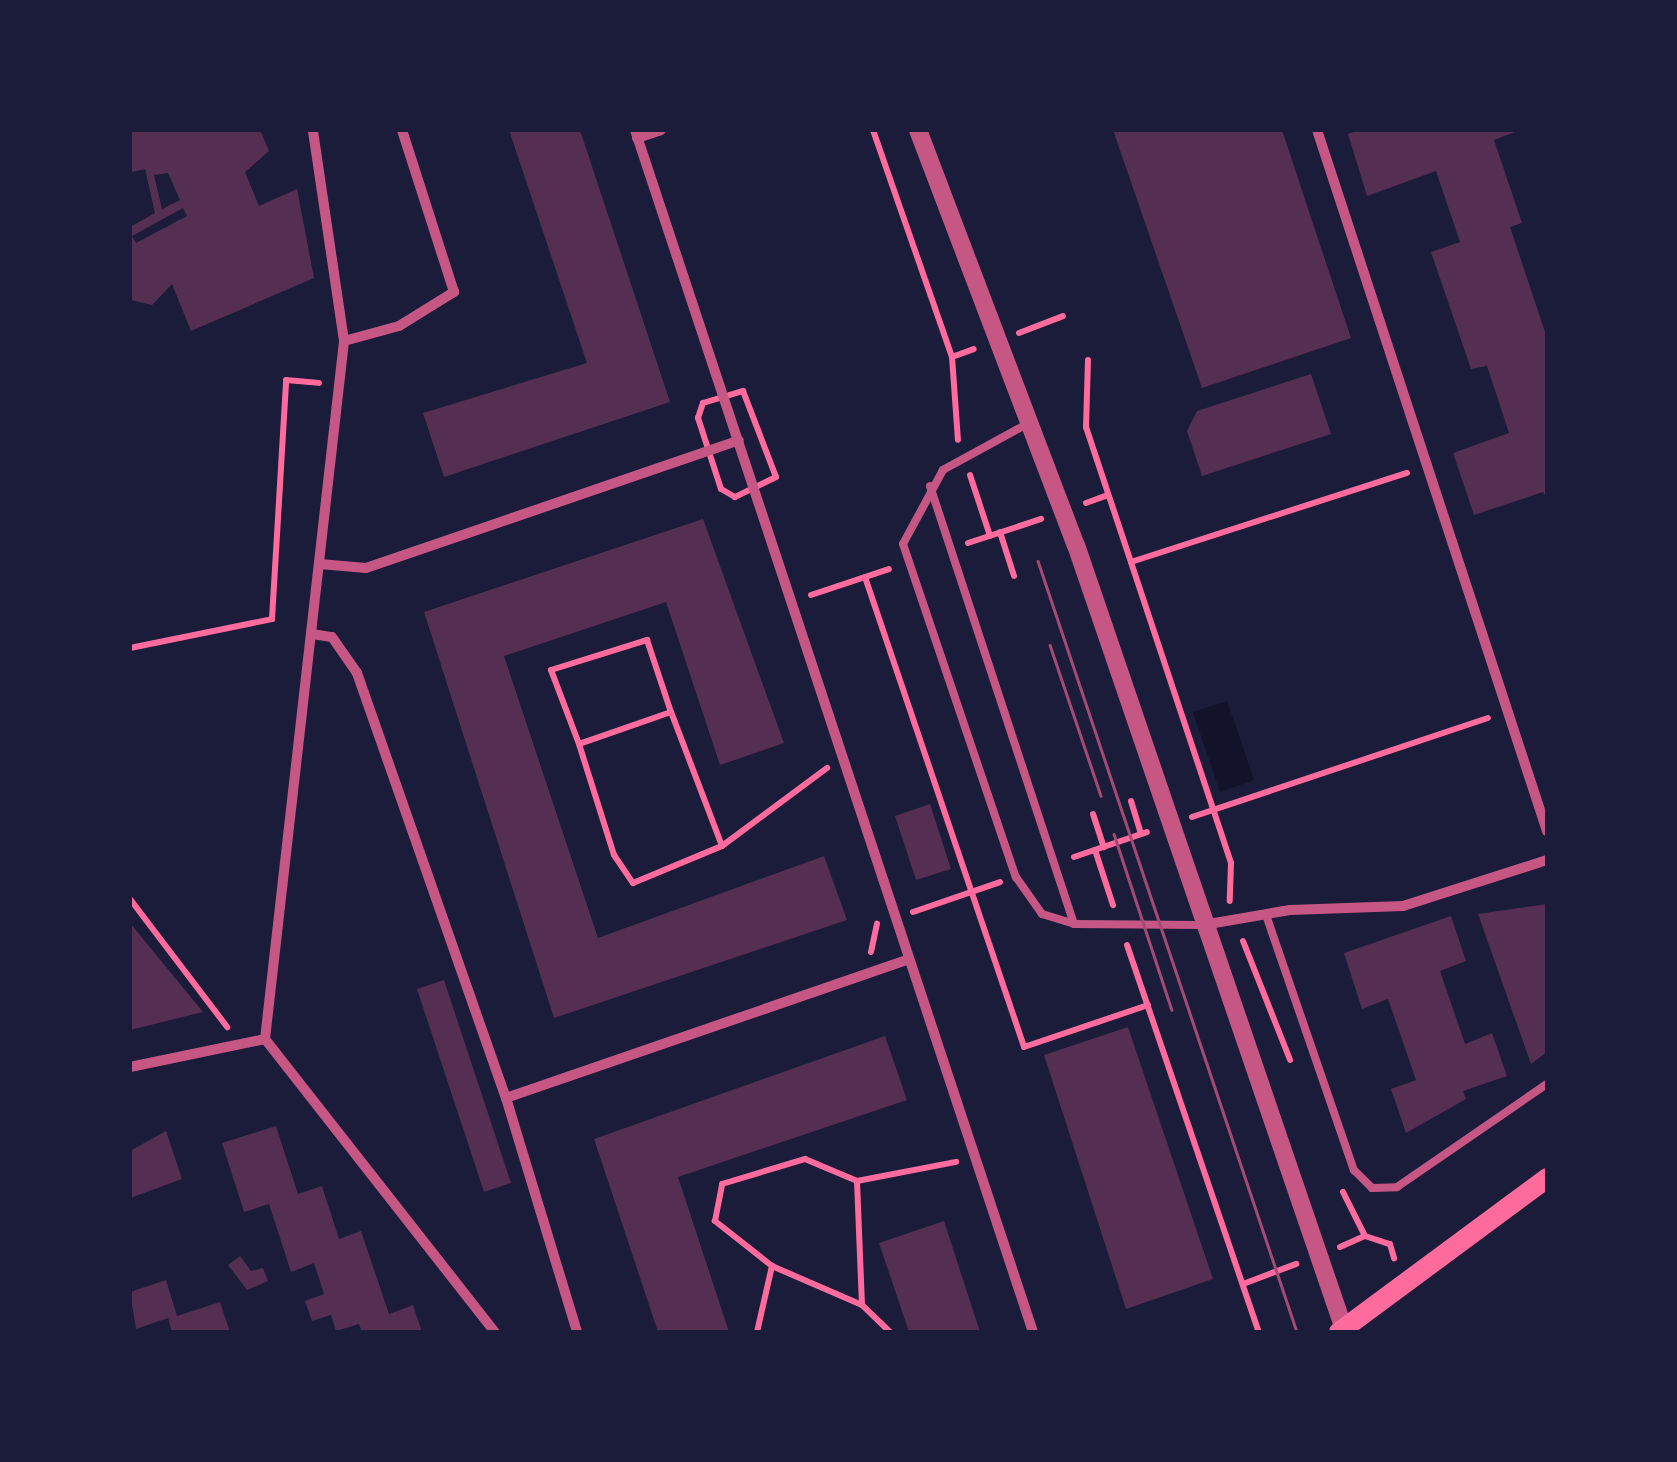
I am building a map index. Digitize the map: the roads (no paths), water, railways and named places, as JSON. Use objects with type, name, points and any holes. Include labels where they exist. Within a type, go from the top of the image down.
[{"type":"main road","points":[[1343,1331],[1547,1178]]},
{"type":"street","points":[[314,130],[344,341],[265,1039],[495,1332]]},
{"type":"street","points":[[344,341],[400,326],[454,292],[402,130]]},
{"type":"street","points":[[661,130],[636,134],[848,761],[1033,1332]]},
{"type":"street","points":[[918,130],[1076,545],[1201,925],[1343,1331]]},
{"type":"street","points":[[1318,130],[1432,465],[1547,831]]},
{"type":"street","points":[[320,564],[366,568],[739,440]]},
{"type":"street","points":[[312,634],[332,637],[357,674],[506,1098],[577,1332]]},
{"type":"street","points":[[1201,925],[1266,915],[1403,906],[1547,860]]},
{"type":"street","points":[[506,1098],[909,959]]},
{"type":"street","points":[[130,1067],[265,1039]]},
{"type":"lane","points":[[1027,424],[962,452],[930,486],[903,544],[1023,896],[1074,924],[1122,931],[1201,925]]},
{"type":"lane","points":[[930,486],[1074,924]]},
{"type":"lane","points":[[1266,915],[1354,1170],[1372,1188],[1412,1178],[1547,1084]]},
{"type":"tram line","points":[[1038,561],[1297,1332]]},
{"type":"tram line","points":[[1050,645],[1101,796]]},
{"type":"tram line","points":[[1114,834],[1172,1010]]}]
